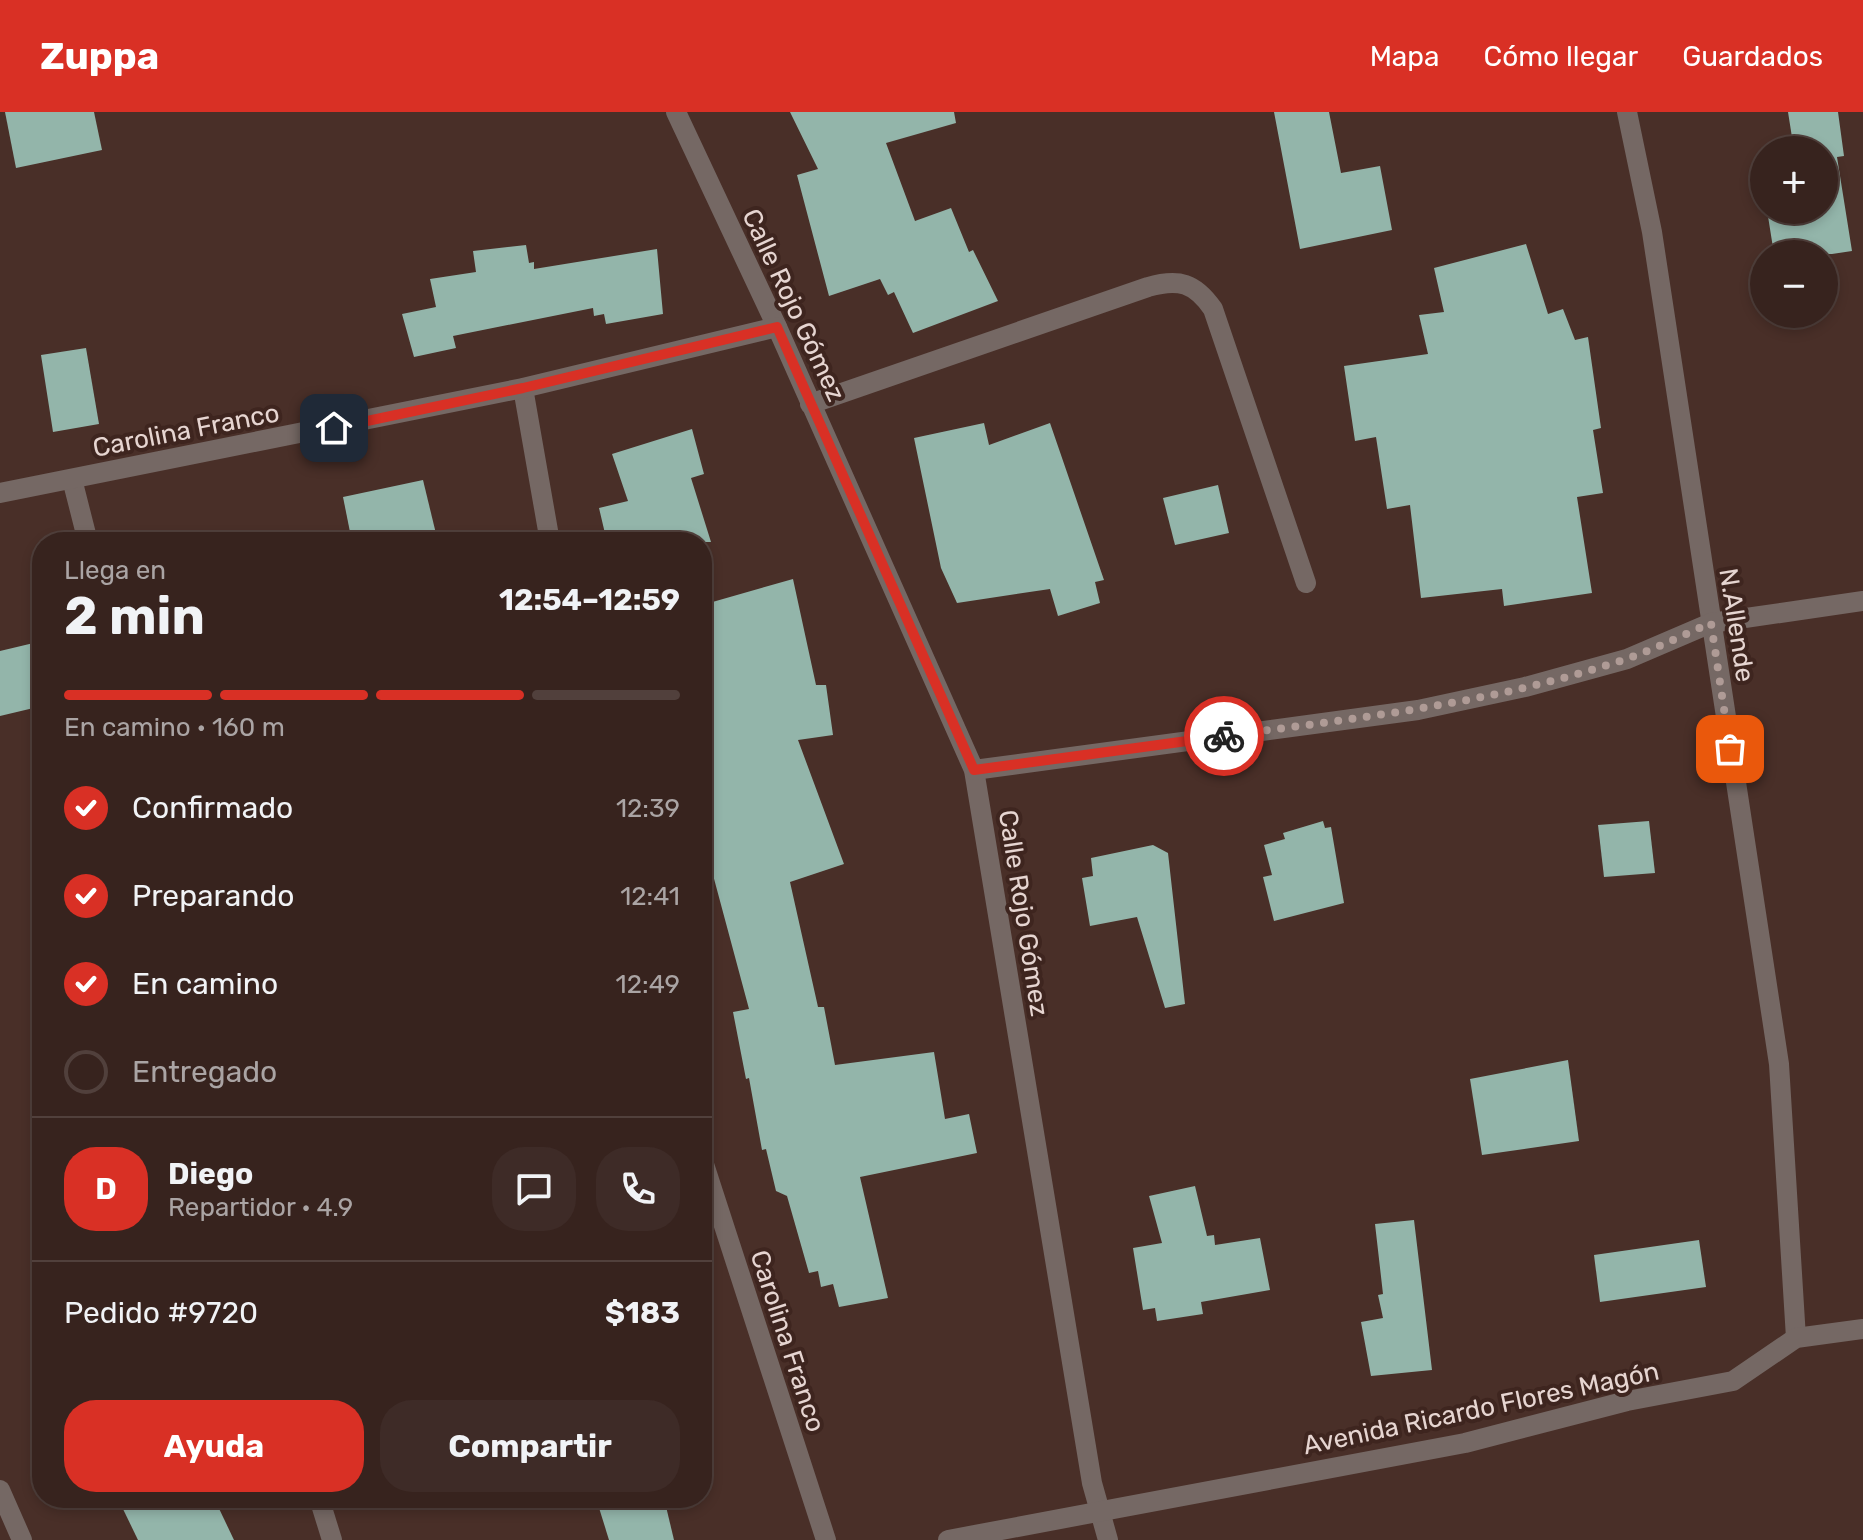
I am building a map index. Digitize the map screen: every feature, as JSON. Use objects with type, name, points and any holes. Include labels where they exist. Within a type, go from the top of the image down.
[{"type":"street","name":"Calle Rojo Gómez","points":[[676,112],[777,327],[974,770],[1099,1513],[1108,1540]]},
{"type":"street","name":"N.Allende","points":[[1627,112],[1652,232],[1779,1064],[1796,1338]]},
{"type":"street","points":[[810,404],[1148,287],[1168,281],[1187,283],[1202,293],[1213,309],[1306,583]]},
{"type":"street","name":"Carolina Franco","points":[[0,493],[523,388],[777,327]]},
{"type":"street","points":[[523,388],[548,532]]},
{"type":"street","points":[[72,479],[85,532]]},
{"type":"street","points":[[974,770],[1418,710],[1525,687],[1627,659],[1711,623],[1863,601]]},
{"type":"street","name":"Carolina Franco","points":[[712,1189],[826,1540]]},
{"type":"street","name":"Avenida Ricardo Flores Magón","points":[[948,1540],[1465,1443],[1627,1401],[1733,1381],[1796,1338],[1863,1329]]},
{"type":"street","points":[[0,1490],[22,1540]]},
{"type":"street","points":[[322,1508],[332,1540]]},
{"type":"building","points":[[5,112],[94,112],[102,150],[16,168]]},
{"type":"building","points":[[790,112],[954,112],[956,123],[886,143],[915,221],[951,208],[969,252],[973,250],[998,301],[913,333],[894,292],[888,295],[880,279],[829,296],[797,175],[818,169]]},
{"type":"building","points":[[1274,112],[1329,112],[1341,173],[1380,166],[1392,230],[1300,249]]},
{"type":"building","points":[[1788,112],[1838,112],[1844,156],[1838,157],[1838,136],[1792,136]]},
{"type":"building","points":[[1838,163],[1852,251],[1838,253],[1838,240],[1772,240],[1769,224],[1838,224]]},
{"type":"building","points":[[1526,244],[1548,314],[1563,309],[1575,340],[1588,337],[1601,428],[1593,430],[1603,493],[1577,497],[1592,593],[1504,606],[1502,589],[1421,598],[1410,505],[1387,509],[1376,437],[1355,441],[1344,366],[1428,354],[1419,315],[1444,312],[1434,268]]},
{"type":"building","points":[[526,245],[529,263],[534,262],[534,269],[657,249],[663,314],[606,324],[604,314],[594,316],[593,308],[453,336],[456,348],[414,357],[402,314],[436,307],[430,279],[476,272],[473,251]]},
{"type":"building","points":[[86,348],[99,424],[53,432],[41,355]]},
{"type":"building","points":[[984,423],[989,445],[1050,423],[1104,580],[1095,582],[1100,603],[1058,616],[1050,589],[957,603],[941,568],[914,438]]},
{"type":"building","points":[[692,429],[704,474],[691,478],[708,532],[605,532],[599,508],[628,501],[612,454]]},
{"type":"building","points":[[423,480],[436,532],[350,532],[343,497]]},
{"type":"building","points":[[1218,485],[1229,533],[1175,545],[1163,498]]},
{"type":"building","points":[[793,579],[816,685],[826,685],[833,735],[798,740],[844,864],[790,882],[818,1007],[824,1007],[835,1065],[934,1052],[945,1119],[969,1114],[977,1153],[860,1177],[888,1298],[839,1307],[833,1284],[821,1287],[818,1271],[809,1273],[787,1196],[776,1191],[766,1149],[762,1150],[733,1012],[749,1009],[712,871],[712,602]]},
{"type":"building","points":[[32,643],[32,708],[0,716],[0,651]]},
{"type":"building","points":[[1323,821],[1325,828],[1331,827],[1344,903],[1274,921],[1263,877],[1272,875],[1264,845],[1285,839],[1283,833]]},
{"type":"building","points":[[1649,821],[1655,873],[1604,877],[1598,825]]},
{"type":"building","points":[[1153,845],[1168,853],[1185,1004],[1165,1008],[1137,917],[1090,926],[1082,878],[1093,876],[1091,858]]},
{"type":"building","points":[[1568,1060],[1579,1141],[1482,1155],[1470,1079]]},
{"type":"building","points":[[1195,1186],[1207,1236],[1214,1235],[1215,1245],[1260,1238],[1270,1290],[1201,1302],[1203,1314],[1157,1321],[1155,1308],[1143,1310],[1133,1248],[1162,1243],[1149,1196]]},
{"type":"building","points":[[1414,1220],[1432,1370],[1371,1376],[1361,1322],[1383,1318],[1378,1295],[1383,1294],[1375,1224]]},
{"type":"building","points":[[1699,1240],[1706,1287],[1600,1302],[1594,1255]]},
{"type":"building","points":[[219,1508],[234,1540],[138,1540],[123,1509]]},
{"type":"building","points":[[599,1508],[666,1508],[674,1540],[609,1540]]},
{"type":"way so far","points":[[1224,736],[1418,710],[1525,687],[1627,659],[1711,623],[1730,749]]},
{"type":"route","points":[[334,428],[523,388],[777,327],[974,770],[1224,736]]}]
